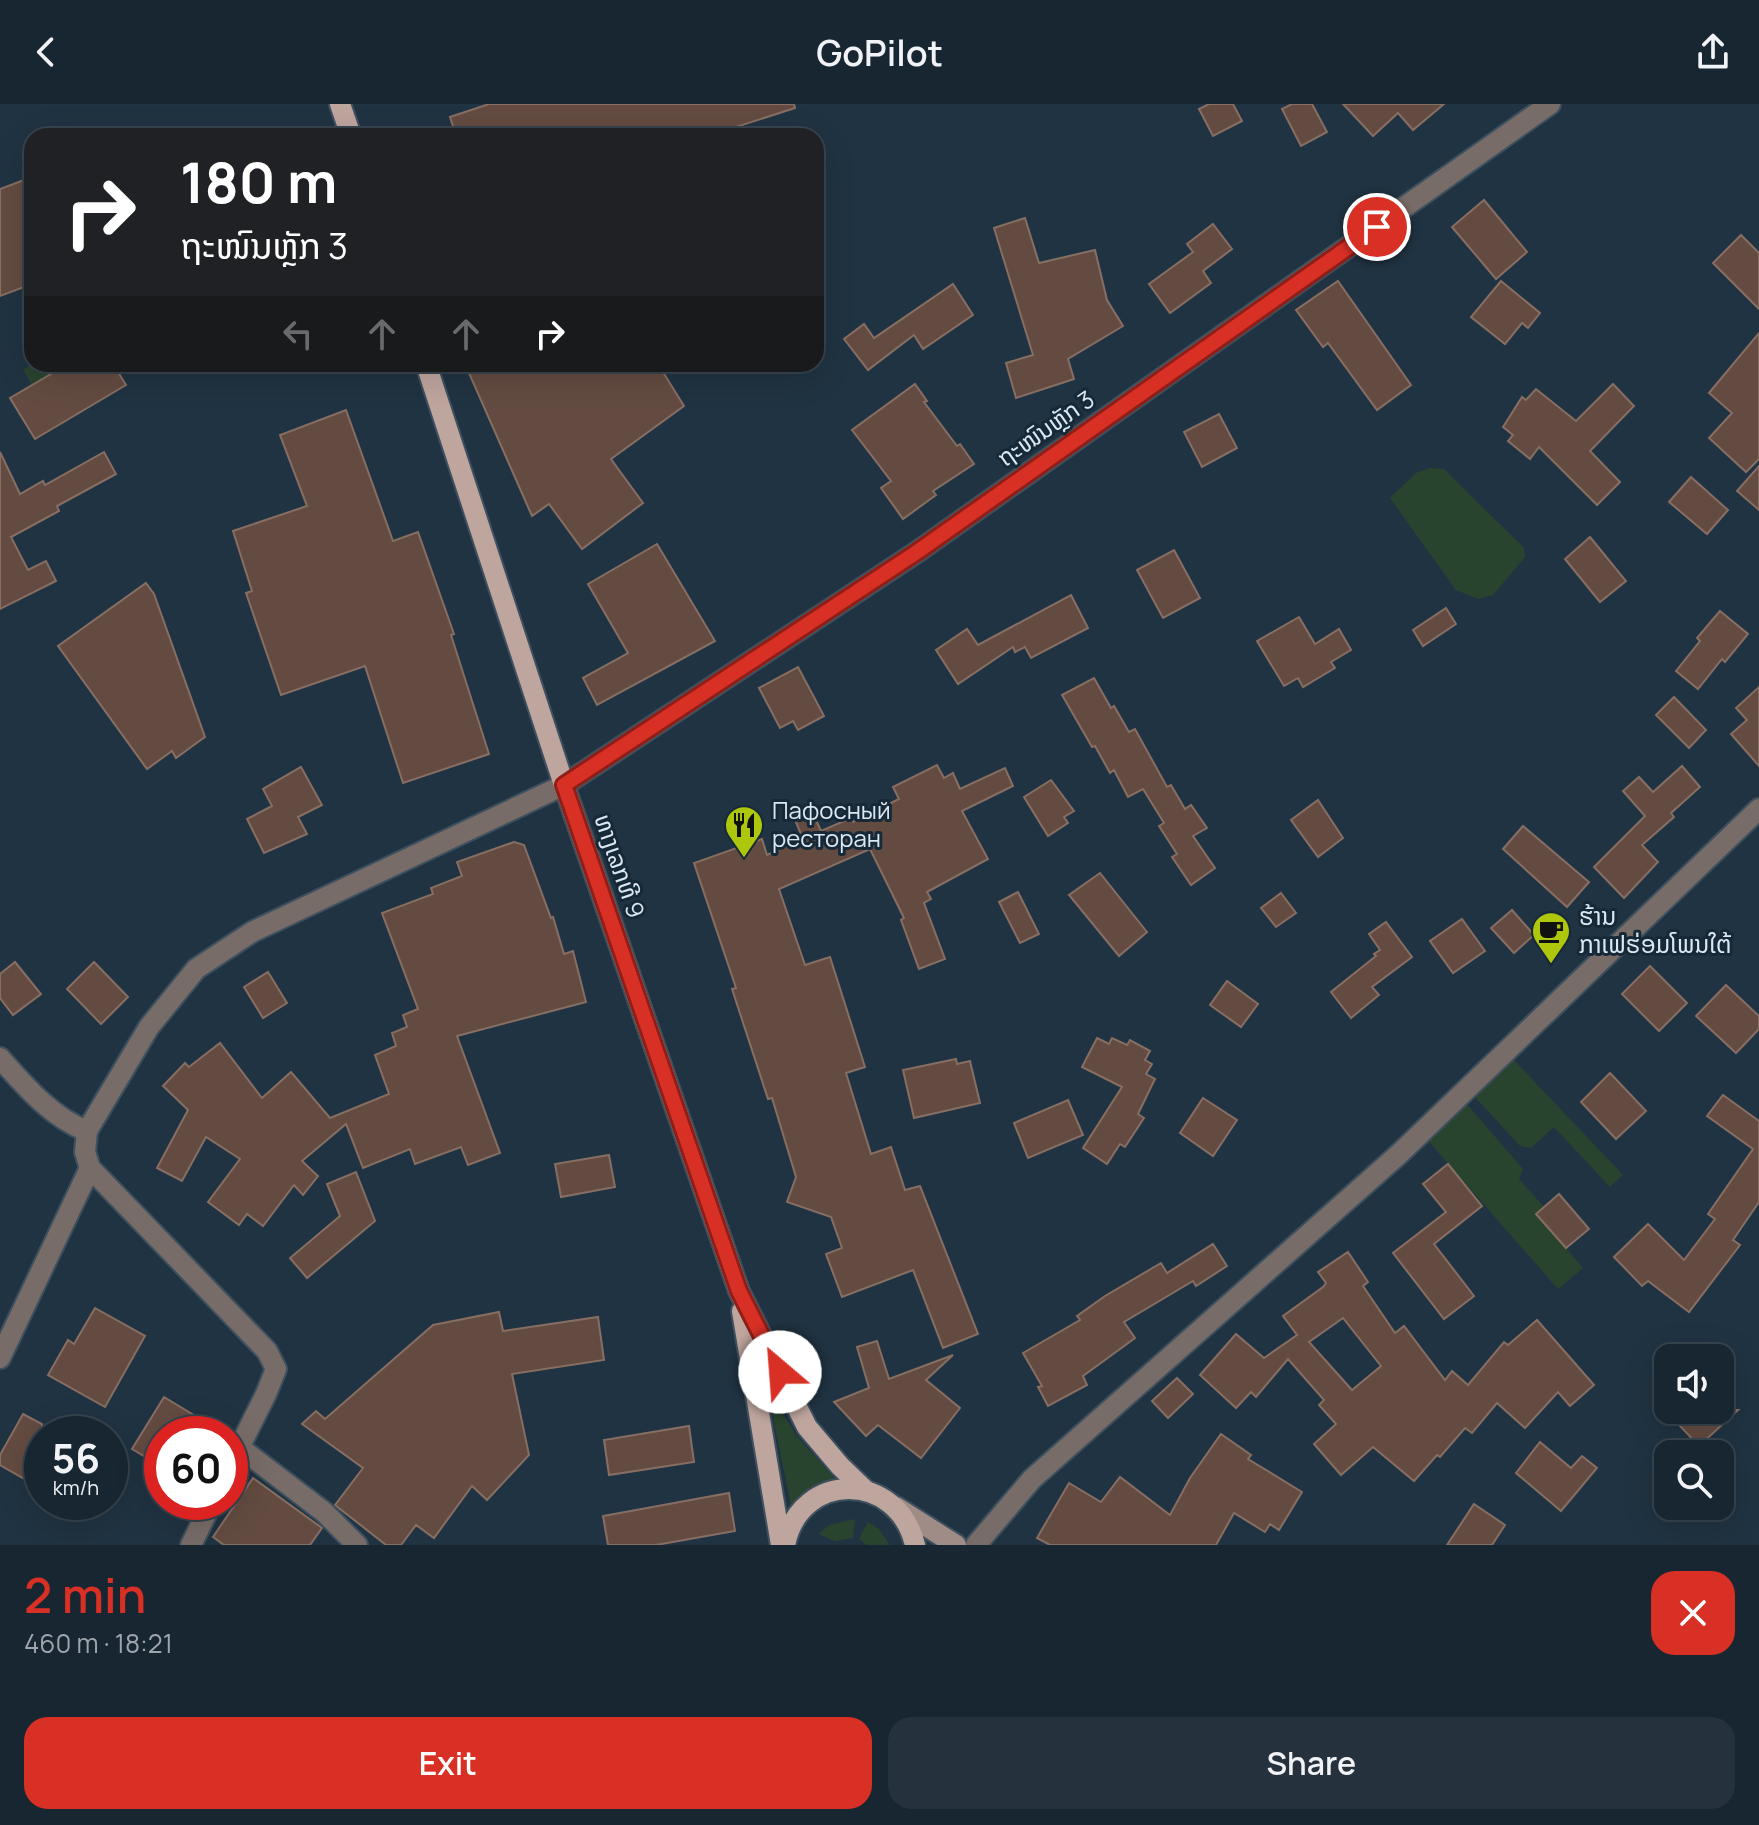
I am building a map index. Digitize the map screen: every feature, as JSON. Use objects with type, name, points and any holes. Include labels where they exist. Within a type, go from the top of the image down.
[{"type":"main road","points":[[340,104],[348,128]]},
{"type":"main road","name":"ທາງເລກທີ 9","points":[[429,372],[564,785],[739,1291],[807,1427],[866,1491]]},
{"type":"main road","name":"ທາງເລກທີ 9","points":[[739,1291],[783,1545]]},
{"type":"main road","name":"ທາງເລກທີ 9","points":[[783,1545],[793,1520],[819,1496],[843,1489],[866,1491],[888,1500],[896,1507]]},
{"type":"main road","points":[[896,1507],[909,1525],[915,1545]]},
{"type":"street","name":"ຖະໜົນຫຼັກ 3","points":[[87,1131],[149,1027],[196,969],[252,932],[564,785],[917,552],[1550,104]]},
{"type":"street","points":[[976,1545],[1032,1479],[1398,1155],[1759,809]]},
{"type":"street","points":[[0,1058],[49,1107],[75,1127],[87,1131],[85,1152],[90,1168],[267,1351],[276,1369],[248,1429]]},
{"type":"street","points":[[0,1358],[90,1168]]},
{"type":"street","points":[[248,1454],[324,1512],[357,1545]]},
{"type":"street","points":[[896,1507],[956,1545]]},
{"type":"street","points":[[191,1545],[203,1520]]},
{"type":"green space","points":[[24,372],[54,372],[32,385]]},
{"type":"green space","points":[[1430,468],[1444,469],[1524,548],[1525,557],[1493,595],[1478,599],[1456,590],[1390,498],[1416,473]]},
{"type":"green space","points":[[1512,1058],[1623,1175],[1610,1187],[1554,1127],[1531,1148],[1520,1146],[1473,1095]]},
{"type":"green space","points":[[1465,1102],[1523,1169],[1519,1179],[1544,1207],[1536,1214],[1583,1268],[1558,1289],[1425,1137]]},
{"type":"green space","points":[[767,1388],[796,1435],[836,1480],[809,1491],[791,1505]]},
{"type":"green space","points":[[855,1519],[853,1538],[834,1541],[819,1534],[829,1525]]},
{"type":"green space","points":[[868,1522],[879,1529],[890,1545],[867,1545],[859,1539]]},
{"type":"building","points":[[489,104],[794,104],[795,108],[733,128],[453,128],[450,117]]},
{"type":"building","points":[[1209,104],[1233,104],[1242,121],[1213,136],[1199,109]]},
{"type":"building","points":[[1292,104],[1312,104],[1327,132],[1301,146],[1282,109]]},
{"type":"building","points":[[1343,104],[1444,104],[1413,130],[1398,113],[1373,136]]},
{"type":"building","points":[[24,180],[24,287],[0,296],[0,189]]},
{"type":"building","points":[[1484,200],[1527,252],[1496,279],[1452,227]]},
{"type":"building","points":[[1025,218],[1039,263],[1095,250],[1107,300],[1123,326],[1068,359],[1074,379],[1016,398],[1006,363],[1033,355],[994,228]]},
{"type":"building","points":[[1213,224],[1232,249],[1203,271],[1211,283],[1170,313],[1149,284],[1193,252],[1187,244]]},
{"type":"building","points":[[1741,235],[1759,253],[1759,309],[1713,263]]},
{"type":"building","points":[[1338,281],[1411,385],[1377,410],[1328,343],[1323,347],[1296,310]]},
{"type":"building","points":[[1501,281],[1540,313],[1528,328],[1522,323],[1505,344],[1471,317]]},
{"type":"building","points":[[953,284],[973,315],[923,349],[914,335],[868,370],[844,339],[864,324],[874,338]]},
{"type":"building","points":[[1759,333],[1759,459],[1746,472],[1709,438],[1732,413],[1709,393]]},
{"type":"building","points":[[54,372],[118,372],[126,385],[35,439],[10,398]]},
{"type":"building","points":[[469,372],[663,372],[684,406],[611,459],[643,503],[582,549],[549,504],[532,516]]},
{"type":"building","points":[[915,384],[927,401],[924,402],[974,464],[933,491],[936,495],[903,519],[881,488],[891,481],[852,430]]},
{"type":"building","points":[[1613,384],[1634,406],[1590,451],[1620,482],[1597,505],[1539,447],[1530,459],[1508,441],[1513,435],[1503,427],[1522,397],[1526,400],[1536,389],[1576,421]]},
{"type":"building","points":[[346,410],[393,541],[418,532],[454,634],[451,635],[489,754],[403,783],[365,666],[281,695],[246,593],[252,591],[233,531],[307,506],[280,435]]},
{"type":"building","points":[[1219,414],[1237,448],[1202,467],[1184,432]]},
{"type":"building","points":[[0,452],[20,494],[43,481],[45,485],[104,452],[116,474],[57,506],[59,511],[11,537],[28,570],[46,561],[56,581],[0,609]]},
{"type":"building","points":[[1759,466],[1759,510],[1737,491]]},
{"type":"building","points":[[1691,477],[1728,510],[1707,534],[1669,502]]},
{"type":"building","points":[[1590,537],[1626,581],[1600,602],[1565,559]]},
{"type":"building","points":[[657,544],[715,641],[597,705],[583,678],[628,653],[588,584]]},
{"type":"building","points":[[1174,550],[1200,598],[1163,618],[1137,570]]},
{"type":"building","points":[[146,583],[154,594],[205,737],[176,758],[172,751],[147,769],[58,646]]},
{"type":"building","points":[[1071,595],[1088,628],[1031,658],[1025,647],[1015,652],[1013,647],[958,684],[936,650],[967,629],[978,645]]},
{"type":"building","points":[[1446,608],[1456,624],[1423,646],[1413,630]]},
{"type":"building","points":[[1720,611],[1748,634],[1725,662],[1722,659],[1698,689],[1676,671],[1700,641],[1697,638]]},
{"type":"building","points":[[1299,617],[1315,644],[1339,629],[1351,650],[1331,662],[1335,668],[1303,687],[1298,678],[1284,686],[1257,641]]},
{"type":"building","points":[[798,667],[824,716],[798,730],[793,721],[780,728],[759,688]]},
{"type":"building","points":[[1094,678],[1129,732],[1135,729],[1167,787],[1171,785],[1185,809],[1191,805],[1207,828],[1193,836],[1215,868],[1191,885],[1172,857],[1177,854],[1159,826],[1164,823],[1143,789],[1128,797],[1114,770],[1110,773],[1095,746],[1092,747],[1062,695]]},
{"type":"building","points":[[1759,687],[1759,766],[1731,734],[1747,720],[1736,708]]},
{"type":"building","points":[[1674,697],[1706,730],[1689,748],[1656,715]]},
{"type":"building","points":[[937,765],[944,778],[953,773],[960,789],[1005,768],[1013,786],[962,811],[988,859],[927,892],[931,899],[924,903],[945,959],[919,969],[901,920],[904,918],[870,849],[779,889],[805,965],[830,957],[865,1067],[846,1073],[871,1154],[891,1147],[905,1190],[920,1186],[978,1334],[943,1348],[913,1270],[842,1297],[826,1254],[842,1248],[831,1217],[787,1202],[796,1177],[772,1098],[768,1099],[732,989],[736,988],[694,863],[762,839],[767,855],[803,839],[793,815],[810,807],[821,831],[851,818],[853,822],[899,799],[893,787]]},
{"type":"building","points":[[1682,766],[1700,787],[1671,813],[1674,817],[1642,845],[1658,862],[1624,898],[1594,867],[1645,816],[1623,791],[1639,777],[1653,792]]},
{"type":"building","points":[[301,767],[322,805],[298,817],[307,834],[264,853],[247,819],[272,806],[263,789]]},
{"type":"building","points":[[1051,780],[1074,811],[1064,817],[1068,823],[1048,836],[1024,797]]},
{"type":"building","points":[[1318,800],[1343,838],[1318,857],[1291,820]]},
{"type":"building","points":[[1523,826],[1589,882],[1567,907],[1503,849]]},
{"type":"building","points":[[514,842],[524,845],[553,917],[564,954],[573,951],[586,1002],[457,1036],[500,1153],[468,1165],[461,1147],[415,1164],[410,1149],[363,1168],[346,1124],[302,1161],[318,1176],[303,1195],[294,1185],[263,1226],[247,1214],[239,1225],[208,1202],[240,1159],[206,1137],[182,1181],[157,1168],[188,1110],[163,1086],[185,1063],[189,1067],[220,1043],[262,1098],[291,1072],[330,1118],[389,1094],[375,1055],[396,1046],[392,1033],[407,1027],[403,1015],[418,1009],[382,913],[433,894],[431,888],[462,876],[457,862]]},
{"type":"building","points":[[1100,873],[1147,932],[1119,956],[1069,895]]},
{"type":"building","points":[[1018,892],[1039,934],[1020,943],[999,902]]},
{"type":"building","points":[[1281,893],[1296,913],[1276,927],[1261,908]]},
{"type":"building","points":[[1512,910],[1534,935],[1514,953],[1491,928]]},
{"type":"building","points":[[1462,919],[1485,951],[1453,973],[1430,941]]},
{"type":"building","points":[[1386,922],[1412,957],[1372,987],[1379,995],[1351,1018],[1331,992],[1376,956],[1374,954],[1380,950],[1369,934]]},
{"type":"building","points":[[15,962],[41,994],[13,1015],[0,998],[0,974]]},
{"type":"building","points":[[94,962],[128,997],[101,1024],[67,989]]},
{"type":"building","points":[[1650,966],[1687,1003],[1659,1031],[1622,994]]},
{"type":"building","points":[[268,972],[287,1003],[263,1018],[244,987]]},
{"type":"building","points":[[1227,981],[1258,1004],[1241,1027],[1210,1005]]},
{"type":"building","points":[[1726,985],[1759,1016],[1759,1029],[1736,1053],[1696,1016]]},
{"type":"building","points":[[1097,1038],[1109,1044],[1112,1038],[1127,1045],[1130,1040],[1150,1051],[1145,1060],[1152,1064],[1146,1074],[1155,1079],[1138,1114],[1144,1118],[1125,1147],[1120,1144],[1107,1164],[1083,1148],[1122,1087],[1082,1067]]},
{"type":"building","points":[[956,1059],[957,1064],[970,1061],[980,1103],[914,1118],[903,1070]]},
{"type":"building","points":[[1610,1073],[1646,1111],[1616,1139],[1581,1102]]},
{"type":"building","points":[[1723,1095],[1759,1121],[1759,1202],[1733,1240],[1740,1245],[1689,1312],[1648,1281],[1642,1286],[1614,1257],[1648,1224],[1684,1260],[1715,1219],[1708,1214],[1753,1149],[1707,1116]]},
{"type":"building","points":[[1203,1098],[1237,1120],[1213,1156],[1180,1133]]},
{"type":"building","points":[[1068,1100],[1083,1135],[1028,1158],[1014,1123]]},
{"type":"building","points":[[609,1155],[615,1187],[561,1197],[555,1164]]},
{"type":"building","points":[[1448,1164],[1482,1206],[1434,1244],[1474,1296],[1444,1319],[1393,1253],[1446,1212],[1423,1184]]},
{"type":"building","points":[[356,1172],[375,1221],[307,1278],[290,1258],[340,1216],[327,1184]]},
{"type":"building","points":[[1559,1194],[1589,1229],[1566,1248],[1536,1214]]},
{"type":"building","points":[[1213,1244],[1227,1266],[1196,1286],[1193,1281],[1124,1322],[1135,1338],[1083,1376],[1087,1385],[1048,1406],[1038,1387],[1042,1386],[1023,1353],[1080,1320],[1077,1316],[1105,1296],[1161,1263],[1167,1273]]},
{"type":"building","points":[[1348,1252],[1368,1282],[1363,1286],[1395,1333],[1404,1326],[1445,1380],[1452,1371],[1468,1385],[1504,1342],[1508,1345],[1537,1320],[1594,1385],[1570,1406],[1558,1392],[1525,1428],[1497,1403],[1472,1433],[1465,1428],[1414,1481],[1373,1447],[1341,1475],[1314,1444],[1336,1424],[1319,1405],[1324,1400],[1288,1359],[1256,1397],[1251,1392],[1236,1408],[1200,1375],[1236,1334],[1264,1358],[1297,1335],[1283,1316],[1323,1287],[1326,1283],[1318,1272]],"holes":[[[1343,1318],[1381,1366],[1352,1390],[1309,1342]]]},
{"type":"building","points":[[95,1308],[145,1336],[105,1407],[48,1375],[68,1340],[74,1344]]},
{"type":"building","points":[[499,1312],[503,1331],[598,1317],[604,1360],[512,1374],[529,1455],[487,1500],[472,1486],[434,1538],[416,1525],[401,1545],[386,1545],[335,1505],[363,1468],[302,1424],[316,1411],[325,1419],[433,1325]]},
{"type":"building","points":[[877,1341],[889,1379],[953,1355],[926,1380],[960,1408],[921,1458],[878,1425],[866,1436],[834,1402],[869,1388],[857,1347]]},
{"type":"building","points":[[1177,1378],[1193,1394],[1168,1418],[1152,1401]]},
{"type":"building","points":[[164,1397],[195,1416],[152,1416]]},
{"type":"building","points":[[23,1414],[27,1416],[24,1416],[24,1479],[0,1465],[0,1455]]},
{"type":"building","points":[[1678,1424],[1723,1424],[1706,1440],[1693,1440]]},
{"type":"building","points":[[689,1426],[694,1462],[609,1475],[604,1440]]},
{"type":"building","points":[[144,1430],[144,1456],[132,1449]]},
{"type":"building","points":[[1221,1434],[1251,1455],[1248,1459],[1302,1492],[1279,1530],[1270,1524],[1265,1532],[1234,1513],[1216,1545],[1050,1545],[1037,1538],[1069,1483],[1101,1502],[1120,1477],[1170,1515],[1190,1478]]},
{"type":"building","points":[[1540,1442],[1571,1468],[1582,1456],[1597,1468],[1561,1511],[1516,1473]]},
{"type":"building","points":[[253,1478],[322,1528],[310,1545],[224,1545],[213,1537],[225,1520],[248,1520],[248,1485]]},
{"type":"building","points":[[729,1493],[735,1531],[656,1545],[608,1545],[603,1516]]},
{"type":"building","points":[[1474,1504],[1505,1525],[1492,1545],[1447,1545]]},
{"type":"place","name":"Пафосный ресторан","points":[[744,859]]},
{"type":"place","name":"ຮ້ານ ກາເຟຮ່ອມໂພນໃຕ້","points":[[1551,965]]},
{"type":"route","points":[[780,1372],[739,1291],[564,785],[917,552],[1377,227]]}]
